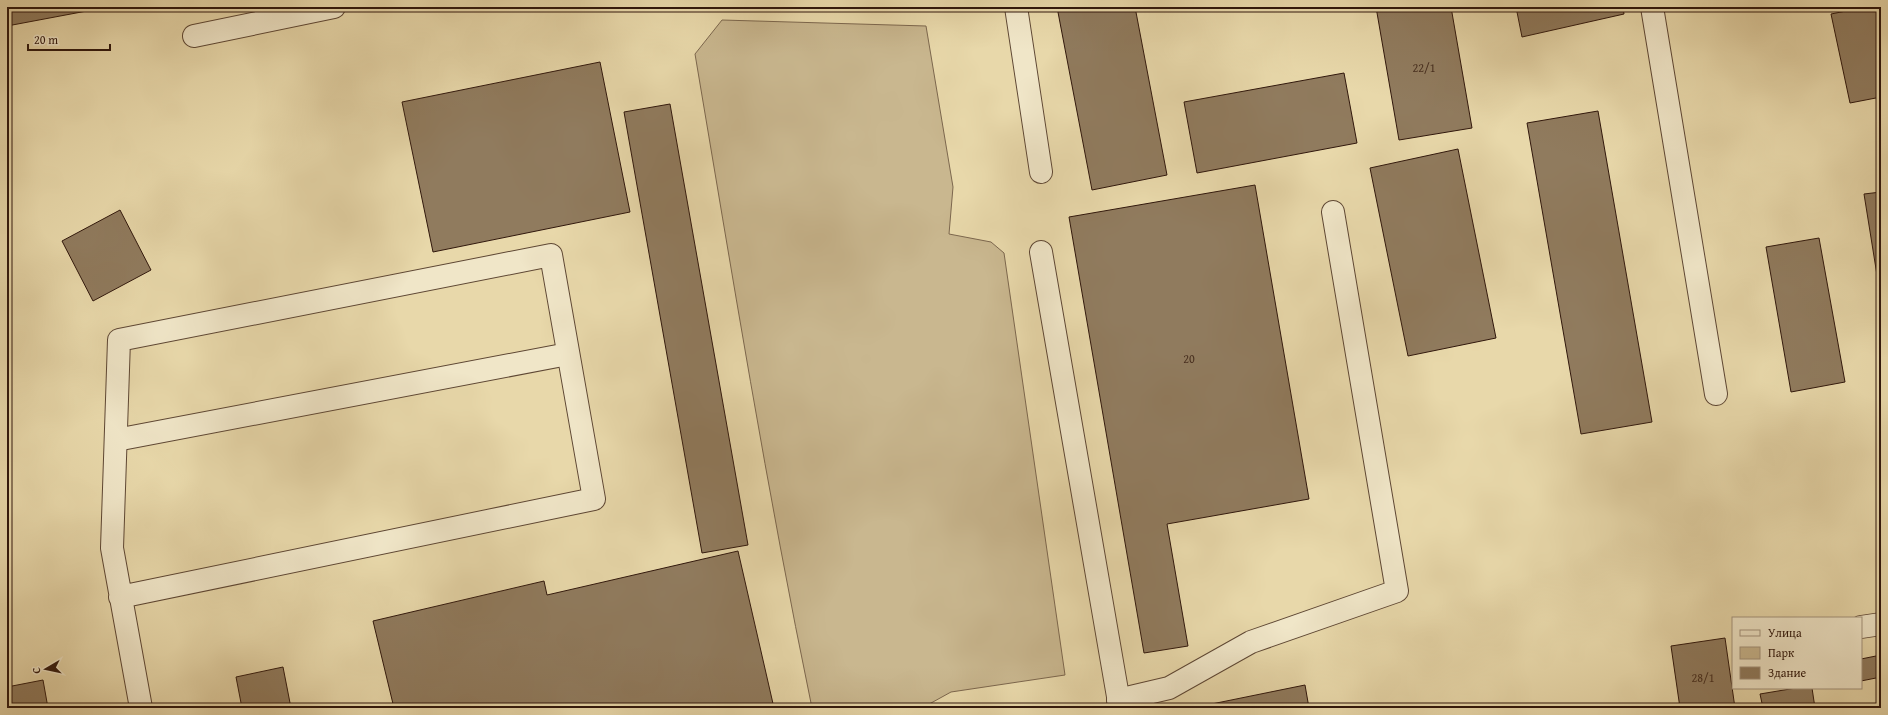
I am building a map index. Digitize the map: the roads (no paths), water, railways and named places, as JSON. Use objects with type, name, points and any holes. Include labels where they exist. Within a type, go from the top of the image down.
[{"type":"lane","points":[[194,36],[334,7]]},
{"type":"lane","points":[[1016,7],[1041,172]]},
{"type":"lane","points":[[1652,7],[1716,394]]},
{"type":"lane","points":[[1041,252],[1119,704],[1168,688],[1251,642],[1397,591],[1332,212]]},
{"type":"lane","points":[[120,597],[594,499],[551,255],[119,340],[112,548],[120,597],[142,708]]},
{"type":"lane","points":[[116,440],[568,354]]},
{"type":"lane","points":[[1862,627],[1881,624]]}]
